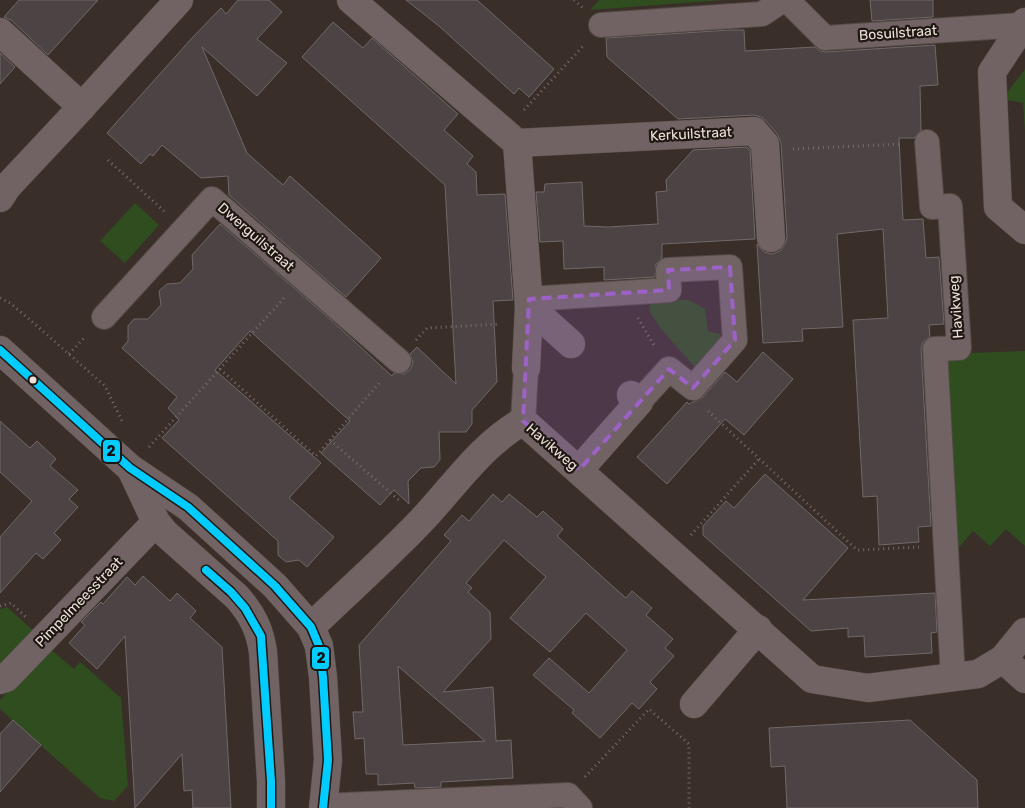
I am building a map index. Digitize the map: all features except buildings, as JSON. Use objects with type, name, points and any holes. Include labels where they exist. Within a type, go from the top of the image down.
[{"type":"street","points":[[0,198],[7,187],[179,0]]},
{"type":"street","points":[[351,0],[511,137],[529,309],[523,421]]},
{"type":"street","points":[[601,25],[762,14],[783,0]]},
{"type":"street","name":"Bosuilstraat","points":[[787,0],[825,38],[1024,24]]},
{"type":"street","points":[[1024,24],[992,72],[998,207],[1025,230]]},
{"type":"street","points":[[0,32],[82,107]]},
{"type":"street","name":"Kerkuilstraat","points":[[511,137],[754,131],[765,144],[765,150]]},
{"type":"street","name":"Havikweg","points":[[927,142],[932,207],[950,206],[959,348],[935,349],[953,678]]},
{"type":"street","points":[[765,150],[770,238]]},
{"type":"street","name":"Dwerguilstraat","points":[[104,317],[212,199],[398,361]]},
{"type":"street","points":[[529,309],[626,293],[669,290],[668,270],[730,268],[735,340],[692,388],[669,369],[635,399],[579,470]]},
{"type":"street","points":[[529,309],[571,344]]},
{"type":"street","points":[[0,350],[130,468],[188,507],[275,586],[312,627],[319,646],[328,760],[323,807],[574,802]]},
{"type":"street","name":"Havikweg","points":[[312,627],[422,520],[486,448],[504,432],[523,421],[812,679],[868,688],[978,674],[1003,659],[1025,632]]},
{"type":"street","points":[[130,468],[156,522],[165,533],[237,597],[257,626],[261,636],[263,652],[271,808]]},
{"type":"street","name":"Pimpelmeesstraat","points":[[0,680],[6,678],[156,522]]},
{"type":"street","points":[[694,704],[758,630]]},
{"type":"street","points":[[1003,659],[1025,680]]},
{"type":"path","points":[[511,137],[601,25]]},
{"type":"path","points":[[765,150],[927,142]]},
{"type":"path","points":[[108,160],[184,229]]},
{"type":"path","points":[[130,468],[303,277]]},
{"type":"path","points":[[626,293],[641,324],[669,369]]},
{"type":"path","points":[[0,298],[36,325],[105,386],[116,404],[124,426]]},
{"type":"path","points":[[220,369],[316,456],[427,328],[529,309]]},
{"type":"path","points":[[692,388],[696,400],[857,550],[946,546]]},
{"type":"path","points":[[330,440],[422,520]]},
{"type":"path","points":[[673,554],[759,459]]},
{"type":"path","points":[[574,802],[649,709],[689,744],[689,808]]},
{"type":"highlighted area","points":[[730,267],[735,340],[693,388],[669,369],[579,470],[523,421],[529,299],[669,290],[668,270]]},
{"type":"green space","points":[[599,0],[724,0],[590,10]]},
{"type":"green space","points":[[1025,69],[1025,132],[1023,103],[1002,99]]},
{"type":"green space","points":[[135,203],[159,225],[125,263],[100,241]]},
{"type":"green space","points":[[672,294],[677,300],[689,300],[705,309],[708,331],[720,334],[721,349],[700,373],[662,330],[649,311],[652,296]]},
{"type":"green space","points":[[1025,351],[1025,546],[1006,529],[990,546],[973,531],[956,551],[940,354]]},
{"type":"green space","points":[[7,607],[39,636],[0,667],[0,609]]},
{"type":"green space","points":[[50,649],[74,669],[80,662],[121,698],[128,786],[114,801],[100,798],[0,709],[0,700]]},
{"type":"transit line","name":"2","points":[[0,350],[130,468],[188,507],[275,586],[311,627],[319,646],[323,677],[328,760],[323,808]]},
{"type":"transit line","name":"2","points":[[206,570],[231,592],[245,608],[261,636],[271,781],[271,808]]}]
